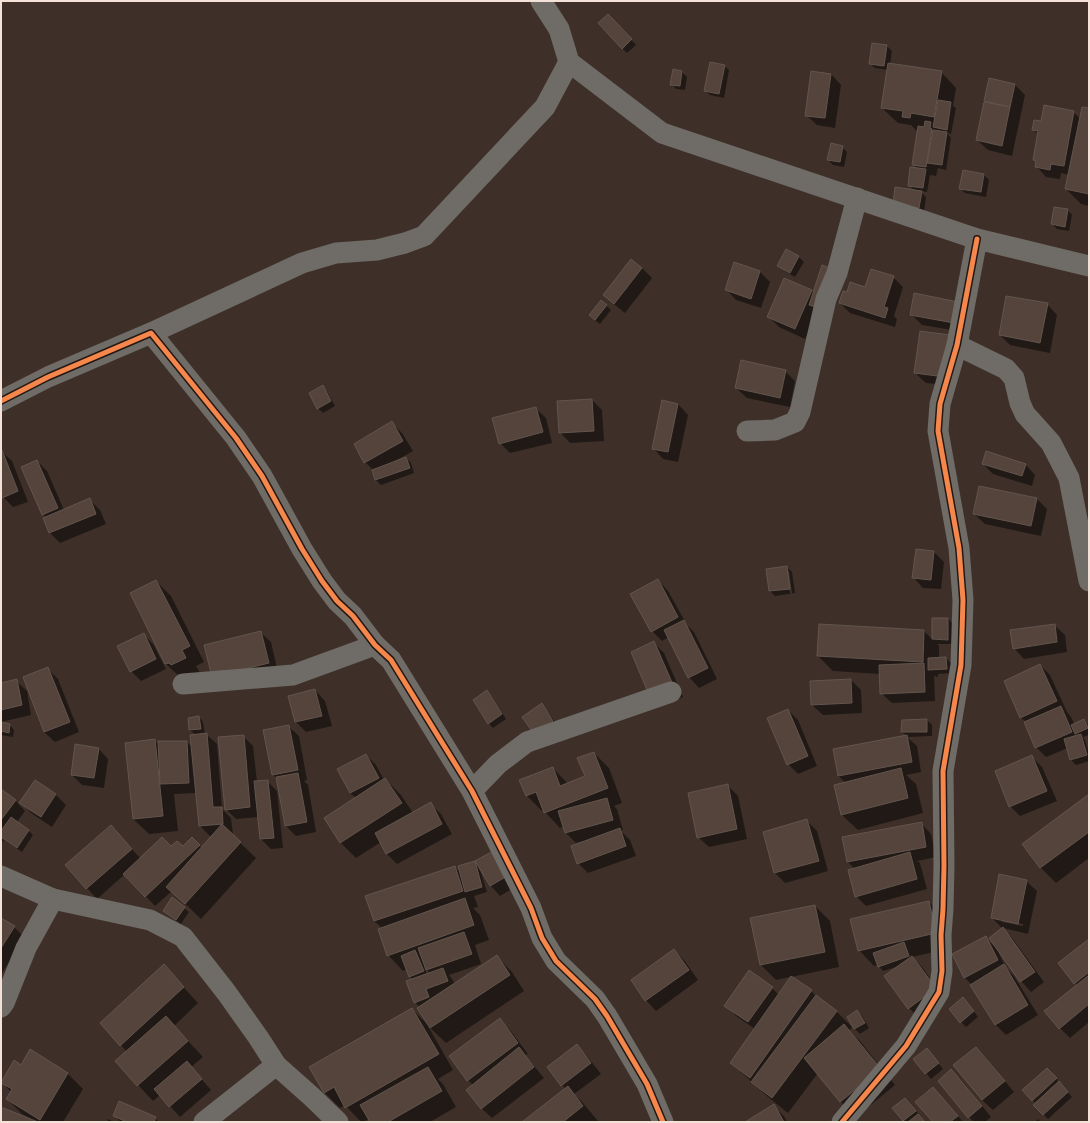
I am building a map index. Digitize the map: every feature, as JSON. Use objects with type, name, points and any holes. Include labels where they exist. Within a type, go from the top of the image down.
[{"type":"street","points":[[542,1],[559,29],[569,62],[662,133],[977,239],[1089,266]]},
{"type":"street","points":[[1,401],[48,377],[151,333],[302,263],[336,253],[376,250],[405,243],[424,236],[545,107],[569,62]]},
{"type":"street","points":[[747,431],[775,430],[795,422],[800,412],[826,298],[837,273],[857,198]]},
{"type":"street","points":[[842,1122],[906,1046],[939,992],[942,971],[941,935],[944,873],[943,771],[961,665],[963,600],[959,548],[938,431],[940,404],[957,345],[977,239]]},
{"type":"street","points":[[151,333],[236,438],[262,476],[302,549],[322,581],[337,601],[353,616],[375,645],[391,660],[472,791],[531,908],[542,938],[556,961],[595,999],[607,1016],[647,1084],[663,1122]]},
{"type":"street","points":[[957,345],[1006,369],[1014,378],[1020,403],[1025,414],[1051,443],[1069,478],[1089,581]]},
{"type":"street","points":[[183,684],[292,675],[375,645]]},
{"type":"street","points":[[472,791],[498,764],[527,742],[671,692]]},
{"type":"street","points":[[1,876],[53,899],[150,920],[183,937],[226,992],[276,1065],[338,1122]]},
{"type":"street","points":[[1,1007],[4,1003],[26,948],[53,899]]},
{"type":"street","points":[[204,1122],[276,1065]]},
{"type":"building","points":[[608,14],[632,39],[622,49],[598,23]]},
{"type":"building","points":[[872,43],[887,45],[884,66],[869,64]]},
{"type":"building","points":[[710,62],[725,65],[719,94],[704,91]]},
{"type":"building","points":[[888,63],[942,71],[934,117],[911,113],[910,118],[902,117],[903,111],[881,108]]},
{"type":"building","points":[[673,69],[682,71],[680,86],[670,85]]},
{"type":"building","points":[[811,71],[831,74],[825,118],[805,116]]},
{"type":"building","points":[[989,78],[1015,84],[1010,107],[984,101]]},
{"type":"building","points":[[938,100],[951,102],[947,130],[933,127]]},
{"type":"building","points":[[984,102],[1010,107],[1002,146],[976,140]]},
{"type":"building","points":[[1044,105],[1074,111],[1064,166],[1051,164],[1050,170],[1035,167],[1036,161],[1033,160],[1038,131],[1032,130],[1034,120],[1041,121]]},
{"type":"building","points":[[1082,107],[1089,108],[1089,194],[1065,189]]},
{"type":"building","points":[[925,121],[931,122],[930,128],[932,129],[926,167],[912,165],[918,126],[924,127]]},
{"type":"building","points":[[933,130],[947,132],[942,165],[927,163]]},
{"type":"building","points":[[831,143],[843,146],[840,162],[827,160]]},
{"type":"building","points":[[910,167],[926,169],[923,188],[908,186]]},
{"type":"building","points":[[963,170],[984,174],[981,192],[959,189]]},
{"type":"building","points":[[895,187],[922,191],[919,208],[893,203]]},
{"type":"building","points":[[1054,207],[1068,209],[1065,227],[1051,224]]},
{"type":"building","points":[[786,249],[799,256],[790,273],[777,266]]},
{"type":"building","points":[[631,259],[642,268],[614,304],[603,295]]},
{"type":"building","points":[[734,262],[760,271],[751,299],[725,290]]},
{"type":"building","points":[[822,265],[832,269],[819,308],[809,305]]},
{"type":"building","points":[[871,269],[894,276],[884,307],[888,308],[885,318],[839,303],[843,291],[847,292],[850,282],[865,287]]},
{"type":"building","points":[[784,278],[812,290],[795,329],[767,317]]},
{"type":"building","points":[[914,293],[958,302],[954,323],[910,315]]},
{"type":"building","points":[[1006,296],[1048,303],[1040,343],[999,335]]},
{"type":"building","points":[[601,300],[607,305],[595,320],[589,315]]},
{"type":"building","points":[[920,331],[950,335],[945,377],[914,373]]},
{"type":"building","points":[[741,360],[786,370],[780,398],[735,388]]},
{"type":"building","points":[[323,385],[331,401],[317,409],[309,393]]},
{"type":"building","points":[[592,399],[594,431],[559,433],[557,401]]},
{"type":"building","points":[[662,400],[678,404],[668,452],[652,449]]},
{"type":"building","points":[[536,407],[543,432],[499,444],[492,418]]},
{"type":"building","points":[[392,421],[403,441],[364,463],[354,444]]},
{"type":"building","points":[[1,450],[18,491],[2,498],[1,495]]},
{"type":"building","points":[[986,451],[1026,464],[1022,476],[982,464]]},
{"type":"building","points":[[406,457],[410,468],[375,480],[372,470]]},
{"type":"building","points":[[37,460],[58,508],[42,515],[21,467]]},
{"type":"building","points":[[979,486],[1037,498],[1031,526],[973,514]]},
{"type":"building","points":[[90,498],[96,514],[49,533],[43,518]]},
{"type":"building","points":[[916,549],[934,551],[931,580],[912,578]]},
{"type":"building","points":[[787,566],[790,589],[769,591],[766,569]]},
{"type":"building","points":[[658,579],[678,617],[651,632],[630,594]]},
{"type":"building","points":[[156,580],[190,646],[182,650],[186,658],[171,665],[169,663],[165,664],[130,593]]},
{"type":"building","points":[[932,618],[948,618],[948,640],[932,639]]},
{"type":"building","points":[[684,620],[708,668],[688,678],[664,630]]},
{"type":"building","points":[[819,624],[924,630],[923,662],[817,656]]},
{"type":"building","points":[[1055,624],[1057,642],[1013,649],[1010,630]]},
{"type":"building","points":[[261,631],[269,663],[212,677],[204,645]]},
{"type":"building","points":[[144,633],[156,659],[130,672],[117,646]]},
{"type":"building","points":[[654,641],[674,687],[650,697],[631,652]]},
{"type":"building","points":[[946,657],[947,669],[928,670],[928,658]]},
{"type":"building","points":[[924,663],[925,692],[880,694],[879,665]]},
{"type":"building","points":[[1040,664],[1057,701],[1020,718],[1004,681]]},
{"type":"building","points":[[48,667],[70,722],[44,732],[23,677]]},
{"type":"building","points":[[17,679],[22,705],[1,710],[1,683]]},
{"type":"building","points":[[851,679],[852,703],[811,705],[810,681]]},
{"type":"building","points":[[315,689],[322,716],[295,722],[288,696]]},
{"type":"building","points":[[487,690],[502,714],[488,724],[473,700]]},
{"type":"building","points":[[542,703],[553,721],[534,734],[522,717]]},
{"type":"building","points":[[1061,706],[1072,732],[1035,748],[1024,722]]},
{"type":"building","points":[[788,709],[808,756],[787,765],[767,718]]},
{"type":"building","points":[[199,716],[201,729],[189,730],[188,718]]},
{"type":"building","points":[[927,719],[927,732],[901,732],[902,720]]},
{"type":"building","points":[[1084,719],[1088,728],[1075,734],[1071,725]]},
{"type":"building","points":[[1,722],[10,724],[9,733],[1,731]]},
{"type":"building","points":[[289,725],[298,770],[272,775],[263,730]]},
{"type":"building","points":[[207,733],[213,807],[222,807],[223,824],[199,826],[190,735]]},
{"type":"building","points":[[1081,734],[1087,755],[1070,760],[1064,739]]},
{"type":"building","points":[[244,735],[250,807],[225,810],[218,737]]},
{"type":"building","points":[[907,735],[912,762],[838,776],[833,749]]},
{"type":"building","points":[[155,739],[163,816],[133,819],[125,743]]},
{"type":"building","points":[[158,741],[187,741],[189,783],[160,784]]},
{"type":"building","points":[[75,744],[99,748],[94,778],[71,775]]},
{"type":"building","points":[[594,752],[608,788],[544,813],[536,792],[526,796],[519,780],[553,767],[560,786],[585,776],[577,758]]},
{"type":"building","points":[[366,754],[379,778],[350,793],[337,769]]},
{"type":"building","points":[[1032,755],[1047,791],[1009,807],[995,771]]},
{"type":"building","points":[[901,768],[908,798],[841,815],[834,785]]},
{"type":"building","points":[[298,773],[307,822],[285,826],[276,777]]},
{"type":"building","points":[[385,778],[402,803],[340,843],[324,818]]},
{"type":"building","points":[[35,780],[56,794],[41,817],[19,803]]},
{"type":"building","points":[[268,780],[274,838],[260,839],[254,781]]},
{"type":"building","points":[[728,784],[737,829],[697,838],[688,793]]},
{"type":"building","points":[[1,789],[16,800],[1,820]]},
{"type":"building","points":[[1089,794],[1089,832],[1040,868],[1022,844]]},
{"type":"building","points":[[607,798],[613,820],[565,833],[558,811]]},
{"type":"building","points":[[431,802],[442,824],[386,854],[375,833]]},
{"type":"building","points":[[11,817],[29,830],[17,848],[1,837],[1,831]]},
{"type":"building","points":[[807,819],[819,861],[774,873],[763,832]]},
{"type":"building","points":[[922,822],[926,847],[847,862],[842,837]]},
{"type":"building","points":[[222,824],[241,842],[185,904],[166,887]]},
{"type":"building","points":[[111,825],[132,849],[86,889],[65,865]]},
{"type":"building","points":[[620,828],[626,846],[577,864],[571,846]]},
{"type":"building","points":[[162,837],[171,846],[177,841],[183,846],[192,837],[200,845],[145,897],[123,874]]},
{"type":"building","points":[[495,850],[509,875],[490,886],[475,861]]},
{"type":"building","points":[[910,852],[917,879],[855,897],[848,870]]},
{"type":"building","points":[[475,861],[482,887],[465,892],[458,866]]},
{"type":"building","points":[[455,866],[463,891],[374,921],[365,896]]},
{"type":"building","points":[[999,874],[1027,880],[1018,924],[991,918]]},
{"type":"building","points":[[172,897],[185,907],[176,920],[163,911]]},
{"type":"building","points":[[465,898],[474,925],[387,956],[378,929]]},
{"type":"building","points":[[929,901],[936,933],[858,951],[850,919]]},
{"type":"building","points":[[815,905],[825,952],[760,965],[750,918]]},
{"type":"building","points":[[1,918],[15,926],[1,948]]},
{"type":"building","points":[[1003,927],[1035,972],[1020,982],[989,938]]},
{"type":"building","points":[[464,932],[472,954],[426,970],[418,948]]},
{"type":"building","points":[[986,936],[998,960],[964,978],[952,954]]},
{"type":"building","points":[[1089,939],[1089,972],[1074,984],[1058,963]]},
{"type":"building","points":[[904,942],[909,956],[878,967],[873,953]]},
{"type":"building","points":[[674,949],[689,970],[645,1001],[631,980]]},
{"type":"building","points":[[415,950],[424,971],[409,977],[401,956]]},
{"type":"building","points":[[497,955],[510,975],[430,1028],[417,1008]]},
{"type":"building","points":[[912,956],[936,988],[908,1009],[884,976]]},
{"type":"building","points":[[164,964],[184,987],[120,1046],[100,1023]]},
{"type":"building","points":[[1004,964],[1028,1005],[995,1025],[970,985]]},
{"type":"building","points":[[443,968],[448,981],[426,989],[429,997],[414,1003],[406,981]]},
{"type":"building","points":[[749,970],[773,987],[748,1022],[724,1006]]},
{"type":"building","points":[[1089,975],[1089,1004],[1059,1029],[1044,1011]]},
{"type":"building","points":[[791,976],[812,990],[750,1078],[730,1063]]},
{"type":"building","points":[[816,995],[837,1011],[772,1098],[751,1082]]},
{"type":"building","points":[[963,997],[974,1011],[960,1023],[949,1009]]},
{"type":"building","points":[[412,1008],[439,1054],[345,1108],[334,1087],[324,1093],[309,1067]]},
{"type":"building","points":[[857,1010],[865,1023],[854,1029],[847,1017]]},
{"type":"building","points":[[166,1016],[188,1041],[137,1086],[115,1061]]},
{"type":"building","points":[[500,1018],[518,1043],[467,1081],[449,1056]]},
{"type":"building","points":[[844,1024],[881,1069],[840,1102],[804,1058]]},
{"type":"building","points":[[577,1044],[591,1063],[561,1086],[547,1067]]},
{"type":"building","points":[[519,1047],[534,1067],[481,1109],[466,1090]]},
{"type":"building","points":[[976,1047],[1005,1081],[982,1100],[953,1065]]},
{"type":"building","points":[[927,1048],[939,1063],[925,1074],[913,1059]]},
{"type":"building","points":[[30,1049],[68,1073],[40,1120],[6,1099],[12,1089],[1,1083],[14,1060],[21,1065]]},
{"type":"building","points":[[187,1061],[202,1079],[169,1107],[154,1089]]},
{"type":"building","points":[[428,1067],[442,1091],[388,1122],[370,1122],[360,1105]]},
{"type":"building","points":[[1047,1068],[1057,1078],[1032,1101],[1022,1090]]},
{"type":"building","points":[[951,1069],[982,1106],[968,1118],[938,1081]]},
{"type":"building","points":[[1059,1081],[1068,1092],[1043,1115],[1033,1105]]},
{"type":"building","points":[[568,1086],[583,1106],[563,1122],[522,1122]]},
{"type":"building","points":[[933,1087],[958,1116],[950,1122],[933,1122],[915,1102]]},
{"type":"building","points":[[905,1098],[916,1111],[903,1121],[892,1108]]},
{"type":"building","points":[[119,1101],[156,1117],[154,1122],[127,1122],[113,1116]]},
{"type":"building","points":[[774,1104],[784,1122],[745,1122]]},
{"type":"building","points":[[1,1107],[38,1122],[1,1122]]},
{"type":"building","points":[[918,1114],[925,1122],[908,1122]]},
{"type":"cycle path","points":[[842,1122],[906,1046],[939,992],[942,971],[941,935],[944,866],[943,771],[961,665],[963,600],[959,548],[938,431],[940,404],[957,345],[977,239]]},
{"type":"cycle path","points":[[1,401],[48,377],[151,333],[236,438],[262,476],[302,549],[322,581],[337,601],[353,616],[375,645],[391,660],[472,791],[531,908],[542,938],[556,961],[595,999],[607,1016],[647,1084],[663,1122]]}]
